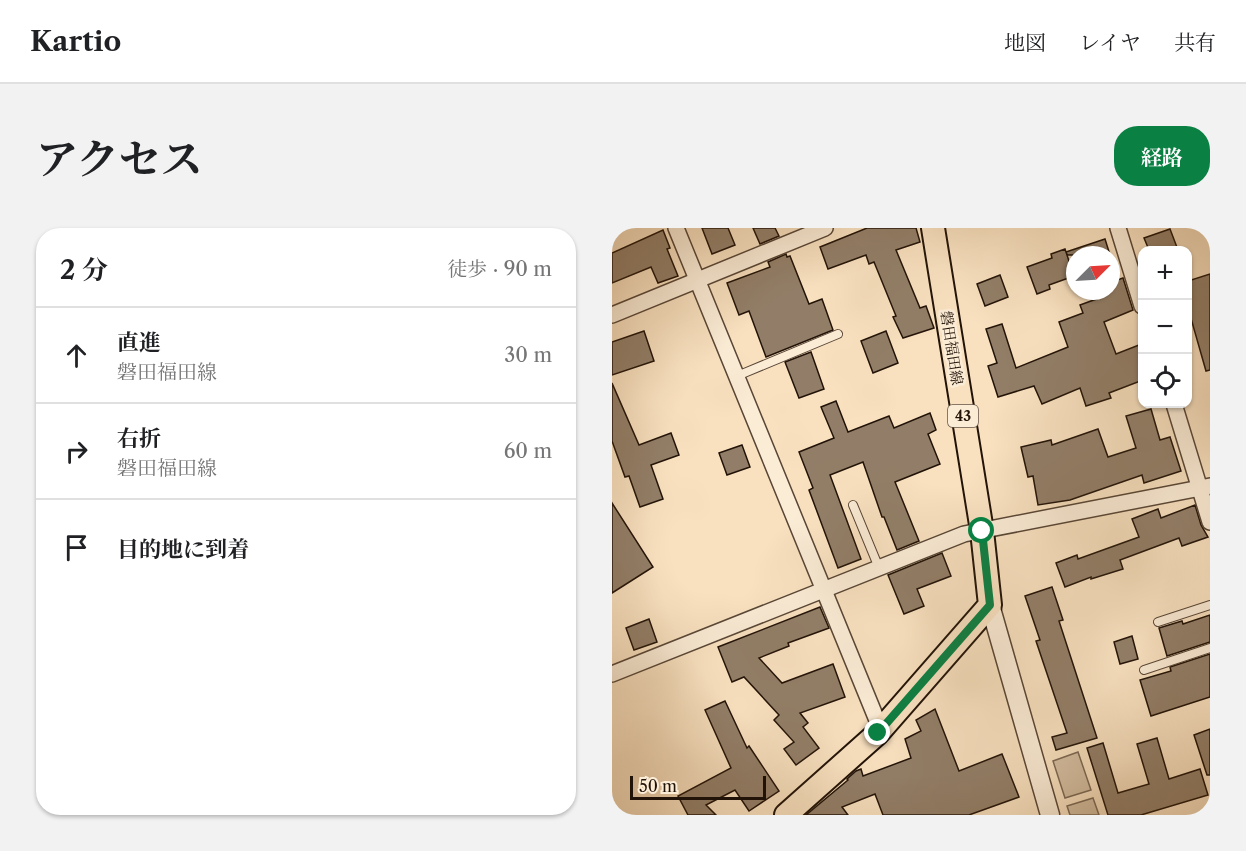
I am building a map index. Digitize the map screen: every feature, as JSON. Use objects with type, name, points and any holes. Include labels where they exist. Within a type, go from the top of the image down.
[{"type":"main road","name":"磐田福田線","points":[[933,228],[982,531],[990,605]]},
{"type":"main road","points":[[786,815],[881,730],[990,605]]},
{"type":"street","points":[[676,228],[881,730]]},
{"type":"street","points":[[612,315],[825,228]]},
{"type":"street","points":[[1118,228],[1141,300]]},
{"type":"street","points":[[1175,408],[1205,487],[1210,522]]},
{"type":"street","points":[[612,674],[964,534],[1205,487]]},
{"type":"street","points":[[990,605],[1050,815]]},
{"type":"lane","points":[[737,376],[838,334]]},
{"type":"lane","points":[[853,505],[879,568]]},
{"type":"lane","points":[[1158,622],[1210,605]]},
{"type":"lane","points":[[1144,670],[1210,648]]},
{"type":"shaded area","points":[[1078,752],[1091,790],[1065,798],[1053,761]]},
{"type":"shaded area","points":[[1093,798],[1099,815],[1070,815],[1067,806]]},
{"type":"building","points":[[702,228],[728,228],[735,245],[712,254]]},
{"type":"building","points":[[753,228],[775,228],[779,236],[760,244]]},
{"type":"building","points":[[867,228],[916,228],[920,242],[896,250],[920,308],[926,306],[934,328],[903,338],[893,317],[896,316],[874,262],[869,264],[866,255],[828,269],[820,247]]},
{"type":"building","points":[[1170,229],[1176,246],[1147,246],[1144,238]]},
{"type":"building","points":[[663,230],[670,248],[667,249],[678,276],[658,283],[651,267],[612,283],[612,253]]},
{"type":"building","points":[[1105,239],[1107,246],[1084,246]]},
{"type":"building","points":[[1065,249],[1066,279],[1049,285],[1050,289],[1037,294],[1027,267],[1052,258],[1051,254]]},
{"type":"building","points":[[786,254],[787,257],[790,256],[809,304],[822,299],[833,330],[766,357],[749,311],[739,315],[727,283],[770,267],[768,262]]},
{"type":"building","points":[[1210,274],[1210,370],[1206,371],[1192,322],[1192,280]]},
{"type":"building","points":[[1000,275],[1008,297],[985,306],[977,284]]},
{"type":"building","points":[[1123,278],[1133,310],[1104,322],[1116,354],[1138,345],[1138,382],[1109,393],[1111,398],[1086,406],[1080,388],[1042,404],[1034,386],[998,397],[988,366],[997,363],[986,329],[1002,324],[1016,368],[1068,347],[1059,322],[1083,313],[1080,305],[1094,300],[1120,300],[1120,279]]},
{"type":"building","points":[[644,331],[654,361],[612,375],[612,342]]},
{"type":"building","points":[[886,331],[898,363],[873,373],[861,341]]},
{"type":"building","points":[[811,352],[824,389],[799,398],[785,362]]},
{"type":"building","points":[[612,383],[639,445],[671,433],[679,455],[651,465],[663,499],[640,507],[629,476],[625,477],[612,441]]},
{"type":"building","points":[[836,401],[848,432],[889,416],[894,428],[930,413],[936,430],[928,434],[940,464],[895,482],[919,541],[897,550],[884,517],[882,517],[863,462],[830,475],[861,559],[838,568],[809,490],[813,488],[799,452],[834,438],[821,407]]},
{"type":"building","points":[[1151,409],[1160,440],[1170,437],[1181,471],[1144,483],[1142,475],[1070,500],[1038,505],[1033,476],[1028,477],[1021,447],[1051,440],[1052,445],[1098,429],[1108,457],[1136,448],[1126,416]]},
{"type":"building","points":[[742,445],[750,467],[727,475],[719,453]]},
{"type":"building","points":[[612,503],[653,567],[612,593]]},
{"type":"building","points":[[1195,505],[1201,525],[1208,537],[1182,546],[1179,538],[1120,560],[1123,569],[1091,579],[1091,577],[1065,587],[1056,563],[1077,555],[1078,559],[1139,537],[1132,519],[1158,509],[1161,518]]},
{"type":"building","points":[[942,553],[951,576],[917,589],[924,606],[904,614],[888,575]]},
{"type":"building","points":[[1052,587],[1063,620],[1059,621],[1097,738],[1056,750],[1052,737],[1067,733],[1036,641],[1040,640],[1025,596]]},
{"type":"building","points":[[820,607],[829,628],[788,643],[789,646],[759,658],[782,683],[833,664],[845,697],[800,713],[808,723],[803,727],[819,748],[796,765],[784,749],[794,742],[774,720],[779,715],[744,677],[732,682],[718,647]]},
{"type":"building","points":[[1210,615],[1210,642],[1167,656],[1159,628],[1182,621],[1183,624]]},
{"type":"building","points":[[649,619],[657,642],[634,650],[626,628]]},
{"type":"building","points":[[1132,636],[1138,659],[1120,664],[1114,642]]},
{"type":"building","points":[[1210,654],[1210,697],[1151,716],[1140,680],[1171,671],[1170,667]]},
{"type":"building","points":[[725,701],[747,748],[749,746],[779,791],[749,811],[735,790],[706,805],[716,815],[688,815],[678,796],[731,768],[705,710]]},
{"type":"building","points":[[935,709],[959,771],[1002,754],[1019,797],[969,815],[883,815],[875,794],[842,807],[848,815],[806,815],[856,771],[861,769],[863,776],[911,758],[905,739],[921,731],[916,720]]},
{"type":"building","points":[[1210,729],[1210,775],[1207,775],[1194,735]]},
{"type":"building","points":[[1157,738],[1169,779],[1200,769],[1208,795],[1141,815],[1108,815],[1087,748],[1103,743],[1118,793],[1149,784],[1137,744]]},
{"type":"route","points":[[878,733],[990,605],[982,531]]}]
